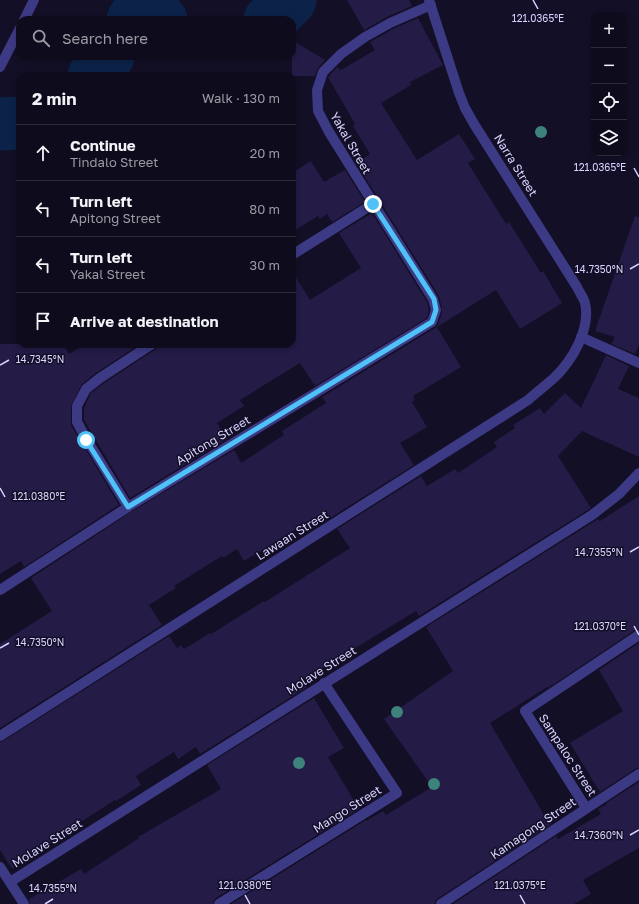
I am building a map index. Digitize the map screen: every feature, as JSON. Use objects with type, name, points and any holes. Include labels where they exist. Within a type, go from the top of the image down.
[{"type":"street","points":[[26,16],[34,0]]},
{"type":"street","name":"Yakal Street","points":[[430,2],[365,37],[341,54],[323,72],[317,90],[318,111],[329,132],[434,299],[436,310]]},
{"type":"street","name":"Narra Street","points":[[430,2],[465,108],[577,287],[585,303],[586,320],[581,337]]},
{"type":"street","points":[[0,67],[16,36]]},
{"type":"street","points":[[296,252],[373,204]]},
{"type":"street","name":"Apitong Street","points":[[0,590],[128,507],[432,322],[436,310]]},
{"type":"street","points":[[581,337],[639,363]]},
{"type":"street","name":"Lawaan Street","points":[[0,736],[528,400],[555,377],[571,357],[581,337]]},
{"type":"street","points":[[128,507],[86,440],[77,422],[77,406],[86,389],[146,348]]},
{"type":"street","name":"Molave Street","points":[[10,882],[592,515],[619,494],[639,473]]},
{"type":"street","name":"Sampaloc Street","points":[[586,808],[525,711],[639,635]]},
{"type":"street","name":"Mango Street","points":[[219,904],[397,793],[324,683]]},
{"type":"street","name":"Kamagong Street","points":[[442,904],[639,774]]},
{"type":"street","points":[[0,867],[24,904]]},
{"type":"building","points":[[347,0],[409,0],[412,6],[387,17],[364,30]]},
{"type":"building","points":[[418,18],[443,65],[410,82],[411,85],[381,103],[417,160],[459,134],[475,159],[468,163],[506,224],[509,222],[541,273],[543,271],[562,303],[520,329],[496,290],[437,327],[461,367],[413,396],[415,400],[412,402],[427,427],[400,443],[414,465],[330,518],[326,511],[244,561],[237,549],[223,558],[222,556],[174,586],[176,588],[149,605],[162,625],[0,728],[0,644],[52,611],[31,578],[131,512],[234,450],[241,463],[284,435],[282,431],[326,403],[322,397],[438,325],[442,312],[439,296],[356,163],[370,154],[353,126],[355,124],[328,77],[331,76],[329,76],[337,67],[341,70],[375,50],[370,42],[393,29]]},
{"type":"building","points":[[296,42],[325,60],[318,68],[315,76],[296,76],[296,72],[292,72],[292,60],[296,60]]},
{"type":"building","points":[[311,161],[324,182],[345,170],[365,202],[332,222],[327,214],[320,219],[318,216],[296,230],[296,170]]},
{"type":"building","points":[[372,213],[427,302],[429,310],[427,318],[315,386],[300,363],[240,400],[244,406],[217,423],[227,439],[130,498],[84,420],[84,408],[91,393],[157,348],[296,348],[296,277],[310,300],[361,268],[339,233]]},
{"type":"building","points":[[635,216],[639,217],[639,345],[635,354],[611,344],[615,337],[595,331]]},
{"type":"building","points":[[0,344],[16,344],[16,348],[65,348],[69,354],[79,348],[134,348],[82,384],[71,406],[71,425],[119,505],[24,567],[21,561],[0,574]]},
{"type":"building","points":[[606,355],[629,366],[618,389],[639,398],[639,457],[582,431],[558,456],[591,508],[419,616],[416,611],[303,680],[307,687],[200,754],[196,747],[178,759],[174,752],[136,776],[141,785],[59,836],[60,837],[12,869],[0,850],[0,742],[169,636],[177,648],[181,645],[184,649],[264,601],[265,602],[350,548],[337,529],[421,476],[427,486],[455,469],[458,473],[497,447],[494,442],[515,428],[513,425],[540,408],[544,414],[565,393],[581,408]]},
{"type":"building","points":[[639,496],[639,629],[635,630],[548,688],[547,687],[490,723],[550,825],[437,899],[435,904],[231,904],[366,820],[383,811],[386,815],[432,787],[384,719],[453,671],[426,627],[598,519],[600,521]]},
{"type":"building","points":[[639,643],[639,768],[635,769],[600,792],[570,743],[623,711],[599,670]]},
{"type":"building","points":[[314,698],[344,748],[328,757],[359,809],[216,898],[213,901],[213,904],[30,904],[29,899],[81,869],[84,874],[139,838],[138,837],[221,789],[207,765]]},
{"type":"building","points":[[639,782],[639,848],[583,880],[591,894],[574,904],[453,904],[556,836],[558,839],[601,814],[598,809]]},
{"type":"waterway","points":[[274,16],[290,0]]},
{"type":"waterway","points":[[136,16],[138,12],[150,16]]},
{"type":"waterway","points":[[97,72],[105,60]]},
{"type":"waterway","points":[[0,124],[16,123]]},
{"type":"route","points":[[86,440],[128,507],[432,322],[436,310],[434,299],[373,204]]}]
